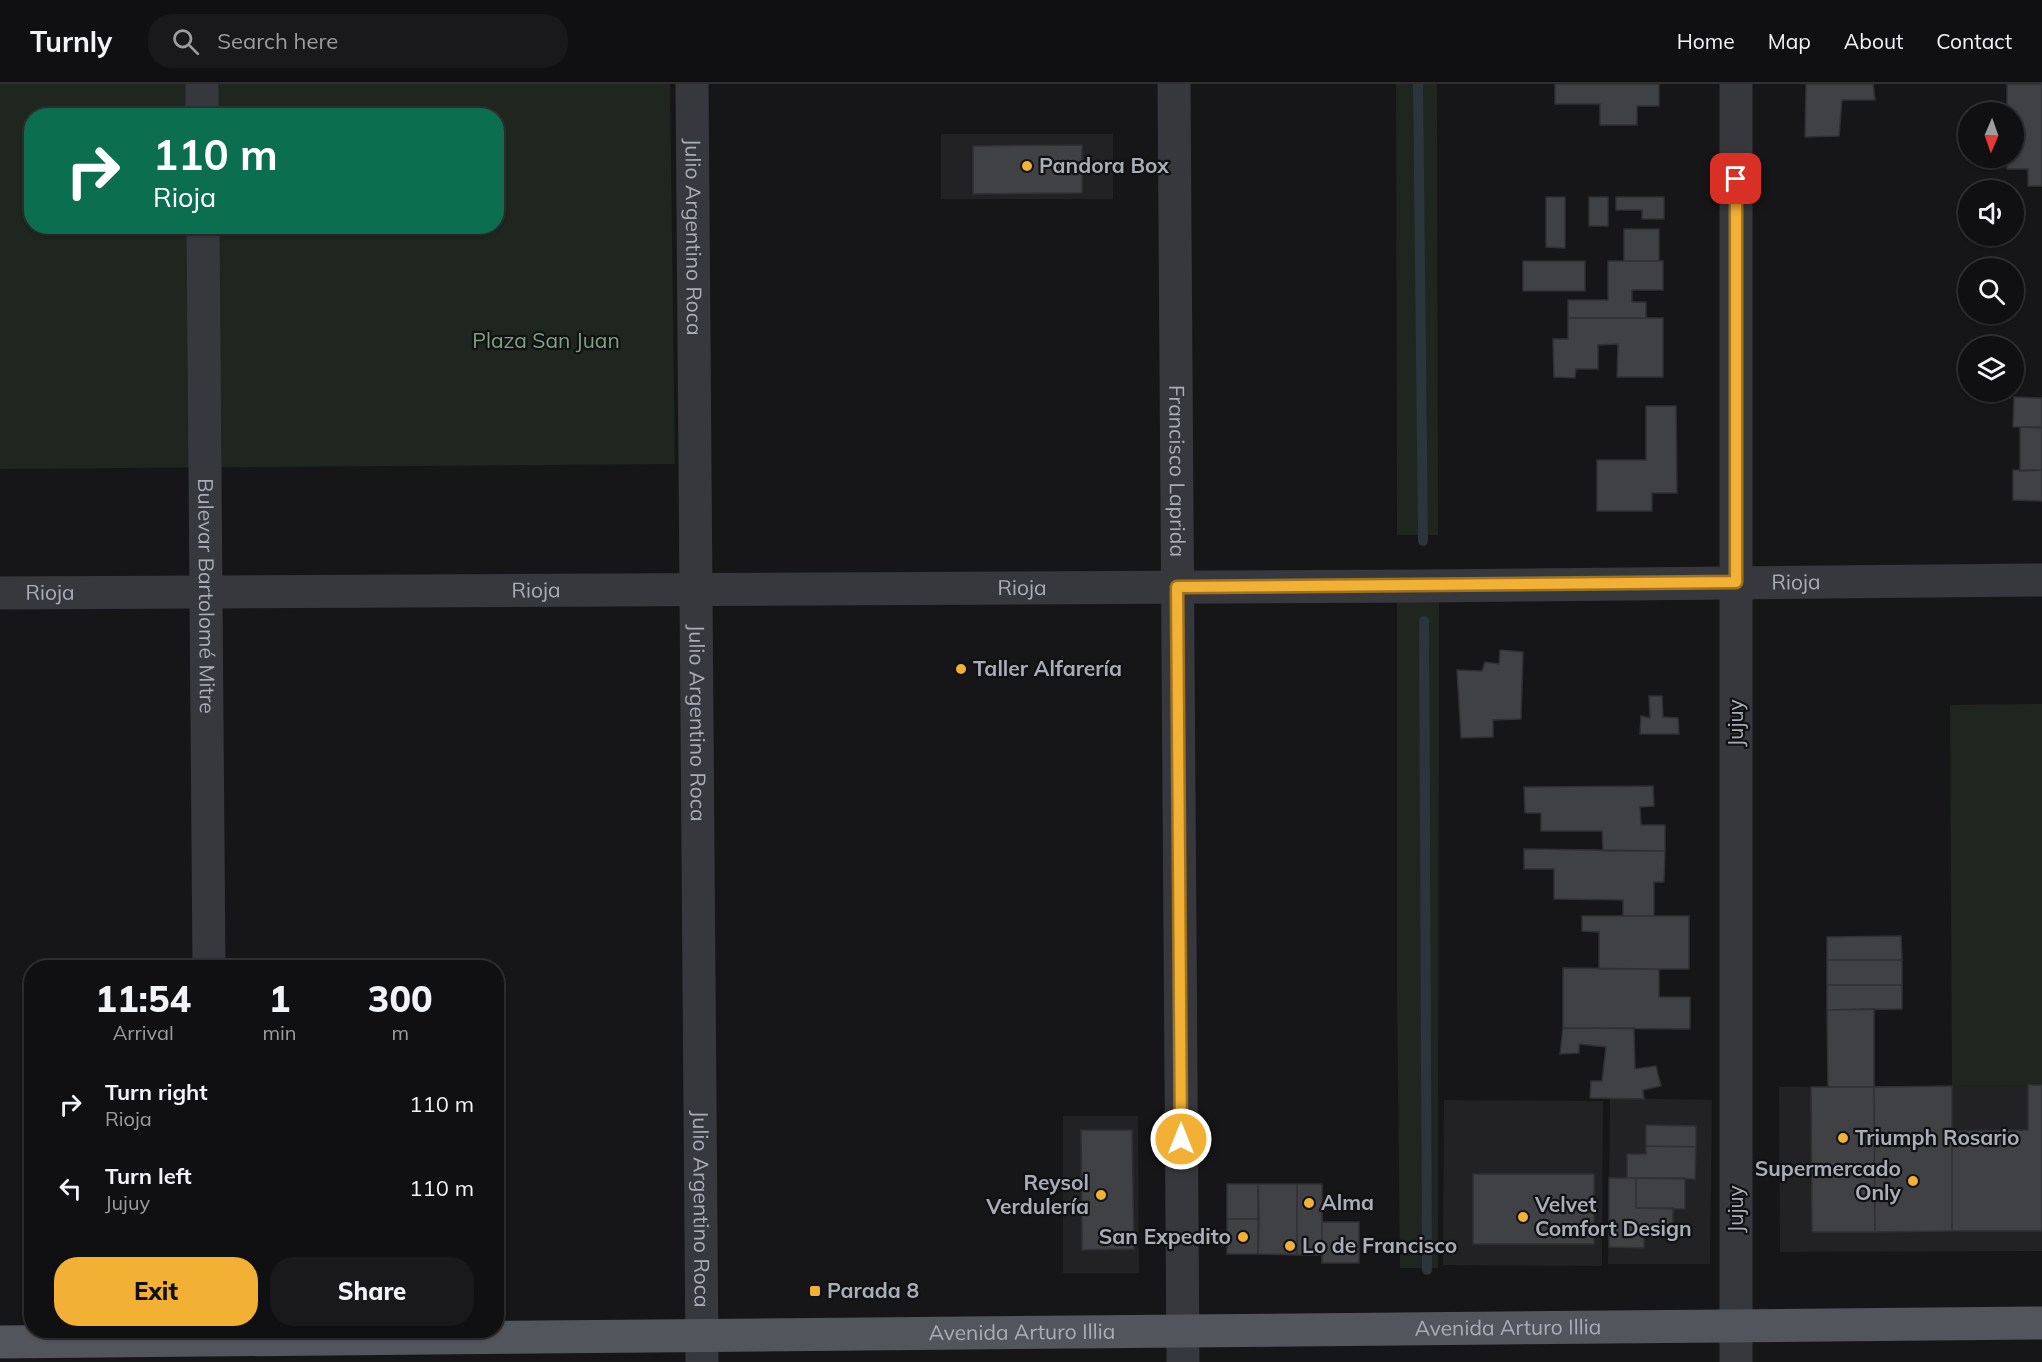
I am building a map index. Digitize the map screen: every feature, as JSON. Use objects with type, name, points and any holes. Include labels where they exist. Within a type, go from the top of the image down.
[{"type":"main road","name":"Avenida Arturo Illia","points":[[325,1338],[702,1348],[1183,1347],[1736,1327],[2042,1323]]},
{"type":"main road","name":"Avenida Arturo Illia","points":[[0,1342],[101,1351],[191,1338]]},
{"type":"street","points":[[202,84],[202,108]]},
{"type":"street","name":"Julio Argentino Roca","points":[[692,84],[702,1348]]},
{"type":"street","name":"Francisco Laprida","points":[[1174,84],[1183,1347]]},
{"type":"street","name":"Jujuy","points":[[1736,84],[1736,1362]]},
{"type":"street","name":"Bulevar Bartolomé Mitre","points":[[203,234],[209,960]]},
{"type":"street","name":"Rioja","points":[[0,593],[2042,580]]},
{"type":"shaded area","name":"Pandora Box","points":[[941,134],[1113,134],[1113,199],[941,199]]},
{"type":"shaded area","points":[[2042,1085],[2042,1251],[1780,1252],[1779,1087]]},
{"type":"shaded area","points":[[1610,1098],[1712,1100],[1710,1264],[1608,1264]]},
{"type":"shaded area","name":"Velvet Comfort Design","points":[[1444,1100],[1603,1101],[1602,1266],[1443,1265]]},
{"type":"shaded area","name":"Reysol Verdulería","points":[[1063,1116],[1138,1116],[1139,1273],[1063,1273]]},
{"type":"green space","name":"Plaza San Juan","points":[[0,84],[670,84],[675,464],[0,469]]},
{"type":"green space","points":[[1396,84],[1437,84],[1438,535],[1397,535]]},
{"type":"green space","points":[[1397,601],[1439,601],[1438,1268],[1400,1268]]},
{"type":"green space","points":[[2042,704],[2042,1085],[1952,1086],[1950,705]]},
{"type":"building","points":[[1555,84],[1659,84],[1659,106],[1637,106],[1637,125],[1600,125],[1600,104],[1555,104]]},
{"type":"building","points":[[1806,84],[1873,84],[1875,100],[1842,100],[1839,136],[1805,137]]},
{"type":"building","points":[[2007,84],[2042,84],[2042,186],[2028,186],[2028,169],[2007,169],[2024,168],[2024,102],[2007,102]]},
{"type":"building","points":[[1082,145],[1082,193],[973,194],[973,146]]},
{"type":"building","points":[[1546,197],[1565,197],[1565,248],[1546,247]]},
{"type":"building","points":[[1589,197],[1608,197],[1608,226],[1589,226]]},
{"type":"building","points":[[1616,197],[1664,197],[1664,219],[1642,219],[1642,210],[1616,210]]},
{"type":"building","points":[[1624,229],[1659,229],[1659,261],[1624,261]]},
{"type":"building","points":[[1523,261],[1585,261],[1585,291],[1523,291]]},
{"type":"building","points":[[1608,261],[1663,261],[1663,290],[1632,290],[1632,302],[1646,302],[1646,318],[1568,318],[1568,300],[1608,300]]},
{"type":"building","points":[[1568,318],[1663,318],[1663,377],[1617,377],[1618,344],[1598,345],[1598,369],[1576,369],[1575,378],[1554,377],[1553,339],[1568,339]]},
{"type":"building","points":[[2024,397],[2042,398],[2042,427],[2013,427],[2014,402],[2024,402]]},
{"type":"building","points":[[1646,406],[1676,406],[1677,493],[1652,493],[1652,511],[1597,511],[1597,460],[1646,460]]},
{"type":"building","points":[[2020,427],[2042,428],[2042,470],[2020,471]]},
{"type":"building","points":[[2013,470],[2042,470],[2042,501],[2013,500]]},
{"type":"building","points":[[1500,650],[1523,652],[1521,719],[1493,720],[1493,737],[1461,738],[1457,670],[1482,671],[1485,662],[1499,664]]},
{"type":"building","points":[[1649,696],[1662,696],[1663,717],[1678,718],[1679,734],[1640,734],[1641,716],[1650,718]]},
{"type":"building","points":[[1653,786],[1654,806],[1640,807],[1641,825],[1665,825],[1665,851],[1603,851],[1602,831],[1541,831],[1541,813],[1525,813],[1524,787]]},
{"type":"building","points":[[1524,849],[1665,851],[1664,882],[1654,882],[1654,916],[1623,916],[1623,900],[1554,899],[1554,869],[1524,869]]},
{"type":"building","points":[[1582,916],[1689,916],[1689,969],[1599,969],[1599,932],[1582,931]]},
{"type":"building","points":[[1901,936],[1902,960],[1827,960],[1827,937]]},
{"type":"building","points":[[1827,960],[1902,960],[1902,985],[1827,985]]},
{"type":"building","points":[[1563,968],[1659,969],[1659,997],[1690,997],[1690,1029],[1563,1028]]},
{"type":"building","points":[[1827,985],[1902,985],[1902,1009],[1827,1010]]},
{"type":"building","points":[[1874,1009],[1874,1087],[1828,1087],[1827,1010]]},
{"type":"building","points":[[1563,1028],[1634,1028],[1635,1069],[1656,1066],[1661,1086],[1643,1090],[1644,1099],[1590,1098],[1591,1081],[1602,1081],[1606,1047],[1579,1044],[1579,1053],[1560,1054]]},
{"type":"building","points":[[2028,1085],[2042,1085],[2042,1231],[1952,1231],[1952,1131],[2028,1130]]},
{"type":"building","name":"Supermercado Only","points":[[1952,1086],[1952,1231],[1875,1232],[1874,1087]]},
{"type":"building","name":"Triumph Rosario","points":[[1811,1087],[1874,1087],[1875,1232],[1812,1232]]},
{"type":"building","points":[[1646,1125],[1696,1126],[1696,1147],[1646,1146]]},
{"type":"building","points":[[1081,1130],[1132,1130],[1134,1249],[1082,1250]]},
{"type":"building","points":[[1646,1146],[1696,1147],[1695,1179],[1627,1178],[1627,1154],[1646,1154]]},
{"type":"building","points":[[1473,1174],[1594,1174],[1594,1244],[1473,1244]]},
{"type":"building","points":[[1609,1178],[1636,1178],[1636,1208],[1673,1208],[1673,1228],[1644,1228],[1644,1248],[1609,1247]]},
{"type":"building","points":[[1636,1178],[1685,1178],[1685,1209],[1636,1208]]},
{"type":"building","points":[[1227,1184],[1258,1184],[1259,1219],[1227,1219]]},
{"type":"building","points":[[1258,1184],[1297,1184],[1297,1255],[1258,1254]]},
{"type":"building","name":"Alma","points":[[1297,1184],[1322,1184],[1322,1255],[1297,1255]]},
{"type":"building","name":"San Expedito","points":[[1227,1219],[1259,1219],[1258,1254],[1227,1254]]},
{"type":"building","points":[[1322,1222],[1359,1222],[1359,1263],[1322,1263]]},
{"type":"waterway","points":[[1418,84],[1423,541]]},
{"type":"waterway","points":[[1424,621],[1427,1270]]},
{"type":"place","name":"Pandora Box","points":[[1027,166]]},
{"type":"place","name":"Taller Alfarería","points":[[961,669]]},
{"type":"place","name":"Triumph Rosario","points":[[1843,1138]]},
{"type":"place","name":"Supermercado Only","points":[[1913,1181]]},
{"type":"place","name":"Reysol Verdulería","points":[[1101,1195]]},
{"type":"place","name":"Alma","points":[[1309,1203]]},
{"type":"place","name":"Velvet Comfort Design","points":[[1523,1217]]},
{"type":"place","name":"San Expedito","points":[[1243,1237]]},
{"type":"place","name":"Lo de Francisco","points":[[1290,1246]]},
{"type":"place","name":"Parada 8","points":[[815,1291]]},
{"type":"route","points":[[1181,1139],[1177,587],[1736,582],[1736,179]]}]
